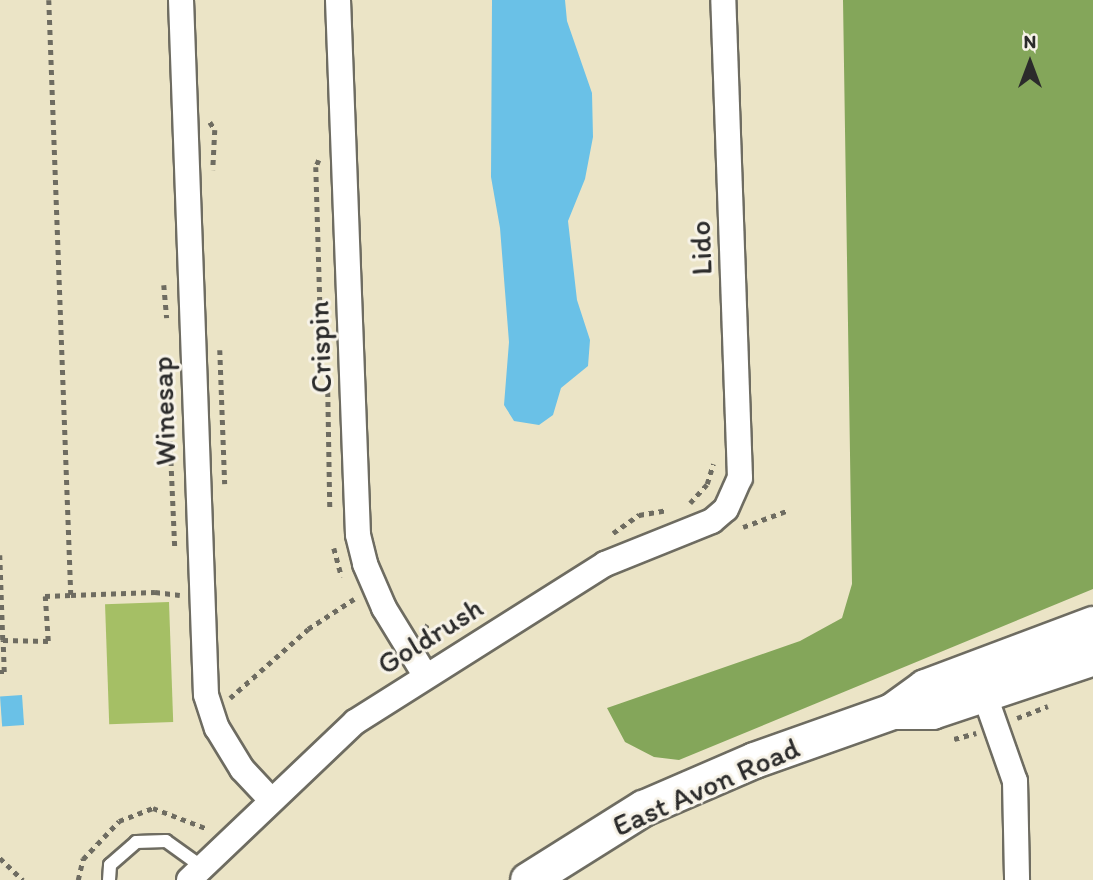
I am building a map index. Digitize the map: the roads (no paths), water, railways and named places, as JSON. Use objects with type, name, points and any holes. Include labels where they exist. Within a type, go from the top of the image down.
[{"type":"main road","name":"East Avon Road","points":[[528,880],[643,808],[754,760],[892,711],[925,687],[1093,624]]},
{"type":"main road","name":"East Avon Road","points":[[892,711],[932,711],[985,696],[1093,657]]},
{"type":"street","name":"Winesap","points":[[181,0],[206,695],[242,769],[271,800]]},
{"type":"street","name":"Crispin","points":[[338,0],[358,535],[365,564],[384,608],[425,675]]},
{"type":"street","name":"Lido","points":[[723,0],[740,478],[735,494]]},
{"type":"street","name":"Goldrush","points":[[195,874],[355,722],[425,675],[605,564],[712,521],[735,494]]},
{"type":"street","points":[[985,696],[1015,781],[1017,880]]},
{"type":"lane","points":[[109,880],[110,865],[136,842],[166,841],[195,874]]},
{"type":"water","points":[[492,0],[565,0],[567,21],[592,93],[593,137],[585,179],[568,221],[577,300],[590,340],[588,366],[561,388],[553,415],[539,425],[514,421],[504,405],[509,342],[500,228],[491,177]]},
{"type":"water","points":[[22,695],[24,725],[2,726],[0,697]]}]
